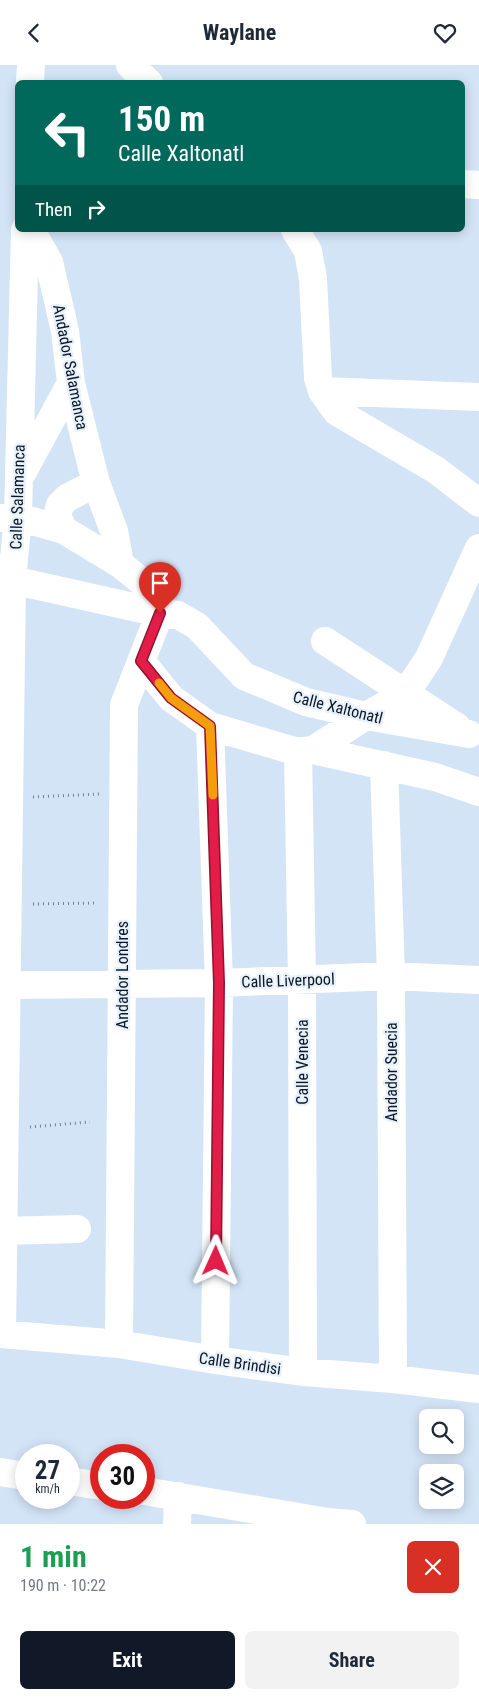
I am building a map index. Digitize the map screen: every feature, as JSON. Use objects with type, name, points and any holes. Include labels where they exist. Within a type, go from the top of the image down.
[{"type":"street","points":[[30,80],[31,65]]},
{"type":"street","points":[[130,65],[146,80]]},
{"type":"street","points":[[465,184],[479,185]]},
{"type":"street","name":"Calle Salamanca","points":[[1,1334],[10,799],[6,573],[9,518],[19,479],[25,232]]},
{"type":"street","name":"Andador Salamanca","points":[[32,232],[49,262],[64,331],[71,383],[96,483],[114,531],[120,564]]},
{"type":"street","points":[[296,232],[308,251],[313,279],[318,379],[322,391],[337,412],[436,469],[479,503]]},
{"type":"street","points":[[19,479],[71,383]]},
{"type":"street","points":[[322,391],[479,397]]},
{"type":"street","points":[[64,530],[57,516],[60,505],[67,498],[96,483]]},
{"type":"street","points":[[9,518],[64,530],[120,564],[152,590],[160,613]]},
{"type":"street","points":[[305,751],[405,694],[430,658],[479,548]]},
{"type":"street","name":"Calle Xaltonatl","points":[[6,573],[160,613],[178,615],[197,626],[244,676],[306,702],[474,737]]},
{"type":"street","name":"Andador Londres","points":[[119,1344],[124,705],[160,613]]},
{"type":"street","name":"Calle Xaltonatl","points":[[324,641],[474,737]]},
{"type":"street","points":[[141,661],[171,698],[210,726],[305,751],[384,765],[435,777],[479,792]]},
{"type":"street","points":[[210,726],[219,983],[215,1360]]},
{"type":"street","name":"Calle Venecia","points":[[302,1372],[302,981],[305,751]]},
{"type":"street","name":"Andador Suecia","points":[[384,765],[391,976],[393,1379]]},
{"type":"street","name":"Calle Liverpool","points":[[8,985],[219,983],[391,976],[479,980]]},
{"type":"street","points":[[3,1231],[77,1229]]},
{"type":"street","name":"Calle Brindisi","points":[[1,1334],[119,1344],[302,1372],[393,1379],[479,1389]]},
{"type":"street","points":[[0,1473],[15,1475]]},
{"type":"street","points":[[155,1492],[336,1523]]},
{"type":"street","points":[[177,1524],[178,1495]]},
{"type":"path","points":[[10,799],[123,793]]},
{"type":"path","points":[[8,904],[123,902]]},
{"type":"path","points":[[5,1130],[90,1122]]},
{"type":"slow traffic","points":[[159,683],[171,698],[210,726],[213,795]]},
{"type":"route","points":[[160,613],[141,661],[171,698],[210,726],[219,983],[216,1261]]}]
